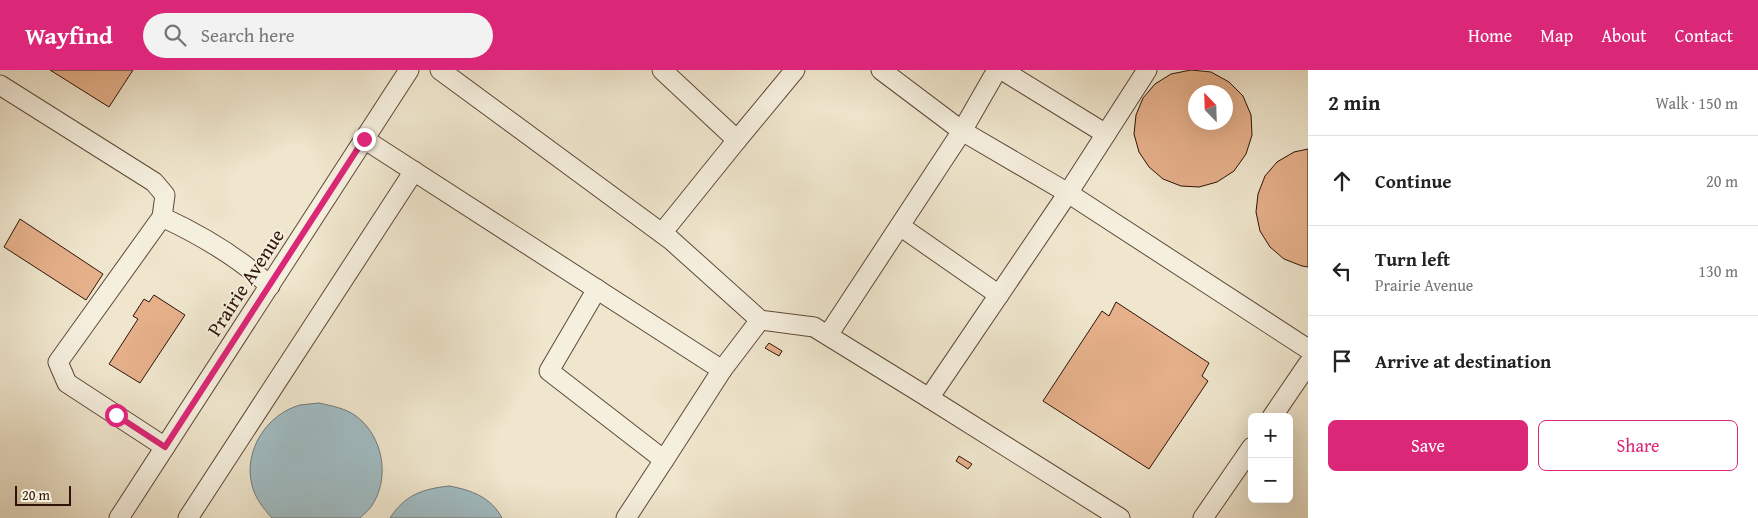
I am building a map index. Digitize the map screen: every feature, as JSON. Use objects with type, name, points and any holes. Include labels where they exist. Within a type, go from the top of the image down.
[{"type":"street","name":"Prairie Avenue","points":[[120,518],[409,70]]},
{"type":"street","points":[[440,70],[662,233],[760,320],[814,327],[1120,518]]},
{"type":"street","points":[[662,70],[736,140]]},
{"type":"street","points":[[662,233],[794,70]]},
{"type":"street","points":[[881,70],[962,131],[1068,193],[1308,349]]},
{"type":"street","points":[[828,335],[962,131],[997,70]]},
{"type":"street","points":[[1002,70],[1106,134]]},
{"type":"street","points":[[929,398],[1068,193],[1147,70]]},
{"type":"street","points":[[0,85],[154,182],[165,195],[162,217],[58,362],[67,383],[165,447]]},
{"type":"street","points":[[364,139],[722,370]]},
{"type":"street","points":[[188,518],[414,171]]},
{"type":"street","points":[[162,217],[187,228],[247,265],[270,286]]},
{"type":"street","points":[[900,226],[999,294]]},
{"type":"street","points":[[597,289],[549,371],[664,460]]},
{"type":"street","points":[[626,518],[722,370],[760,320]]},
{"type":"street","points":[[1275,413],[1308,364]]},
{"type":"street","points":[[1203,518],[1248,453]]},
{"type":"water","points":[[319,403],[352,413],[365,424],[373,435],[381,458],[382,471],[377,496],[371,507],[360,518],[272,518],[260,503],[252,485],[251,459],[255,447],[268,425],[277,417],[300,405]]},
{"type":"water","points":[[449,486],[473,492],[480,496],[492,505],[502,518],[390,518],[402,504],[415,494]]},
{"type":"building","points":[[50,70],[133,70],[109,107]]},
{"type":"building","points":[[1191,70],[1211,72],[1232,85],[1188,85],[1188,130],[1233,130],[1233,86],[1243,96],[1251,115],[1252,135],[1246,154],[1234,171],[1217,182],[1199,187],[1181,186],[1163,179],[1149,167],[1139,152],[1134,134],[1136,115],[1143,98],[1155,84],[1171,74]]},
{"type":"building","points":[[1308,149],[1308,267],[1284,259],[1270,247],[1260,231],[1256,212],[1258,194],[1265,176],[1277,162],[1294,152]]},
{"type":"building","points":[[20,219],[103,274],[86,300],[4,247]]},
{"type":"building","points":[[154,295],[185,315],[140,383],[109,364],[138,319],[133,316],[144,299],[149,302]]},
{"type":"building","points":[[1116,302],[1209,363],[1202,376],[1208,381],[1149,469],[1043,401],[1102,311],[1109,316]]},
{"type":"building","points":[[769,343],[782,351],[779,356],[765,348]]},
{"type":"building","points":[[959,456],[972,464],[968,469],[956,461]]},
{"type":"route","points":[[116,415],[165,447],[364,139]]}]
